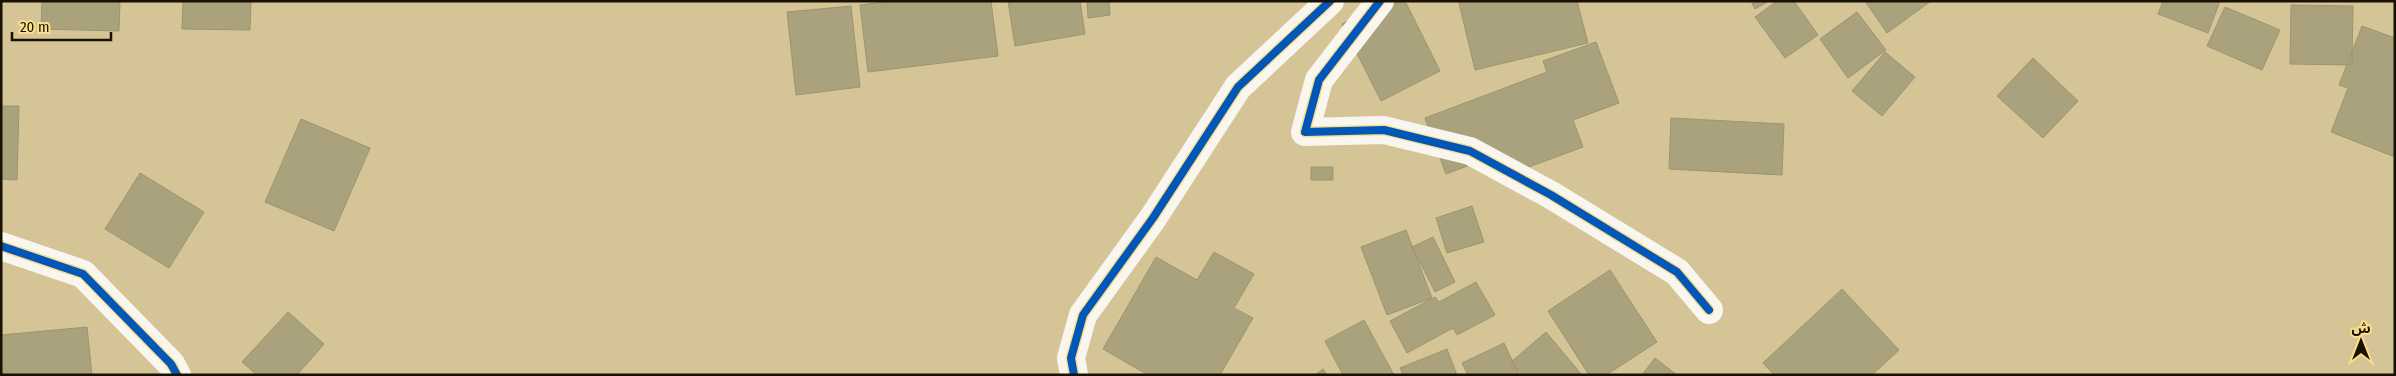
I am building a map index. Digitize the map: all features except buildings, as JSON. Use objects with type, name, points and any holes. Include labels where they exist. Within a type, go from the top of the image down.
[{"type":"street","points":[[1074,375],[1071,358],[1083,315],[1153,218],[1238,87],[1330,1]]},
{"type":"street","points":[[1380,1],[1319,80],[1305,132],[1384,130],[1470,151],[1551,194],[1678,272],[1709,310]]},
{"type":"street","points":[[1,246],[82,274],[171,364],[177,375]]},
{"type":"cycle path","points":[[1074,375],[1071,358],[1083,315],[1153,218],[1238,87],[1330,1]]},
{"type":"cycle path","points":[[1380,1],[1319,80],[1305,132],[1384,130],[1470,151],[1551,195],[1677,272],[1709,310]]},
{"type":"cycle path","points":[[1,246],[83,274],[171,364],[177,375]]}]
